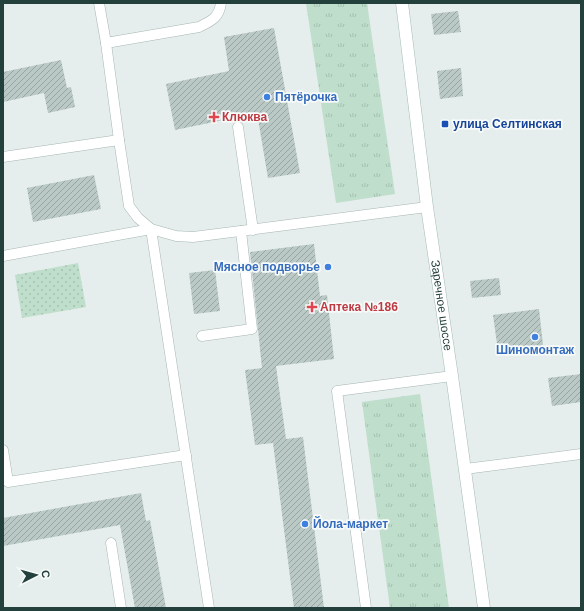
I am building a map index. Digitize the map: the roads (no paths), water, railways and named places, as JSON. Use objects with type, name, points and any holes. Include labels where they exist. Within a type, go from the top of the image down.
[{"type":"main road","name":"Заречное шоссе","points":[[402,3],[427,207],[484,608]]},
{"type":"lane","points":[[99,3],[129,206],[138,218],[151,229],[209,608]]},
{"type":"lane","points":[[106,43],[199,28],[212,20],[219,12],[221,3]]},
{"type":"lane","points":[[238,127],[253,230]]},
{"type":"lane","points":[[3,157],[119,140]]},
{"type":"lane","points":[[3,256],[151,229],[193,238],[427,207]]},
{"type":"lane","points":[[202,336],[252,329],[241,231]]},
{"type":"lane","points":[[366,608],[337,391],[452,376]]},
{"type":"lane","points":[[3,450],[8,482],[186,455]]},
{"type":"lane","points":[[465,469],[581,454]]},
{"type":"lane","points":[[111,543],[121,608]]},
{"type":"place","name":"Пятёрочка","points":[[267,97]]},
{"type":"place","name":"Клюква","points":[[214,117]]},
{"type":"place","name":"улица Селтинская","points":[[445,124]]},
{"type":"place","name":"Мясное подворье","points":[[328,267]]},
{"type":"place","name":"Аптека №186","points":[[312,307]]},
{"type":"place","name":"Шиномонтаж","points":[[535,337]]},
{"type":"place","name":"Йола-маркет","points":[[305,524]]}]
